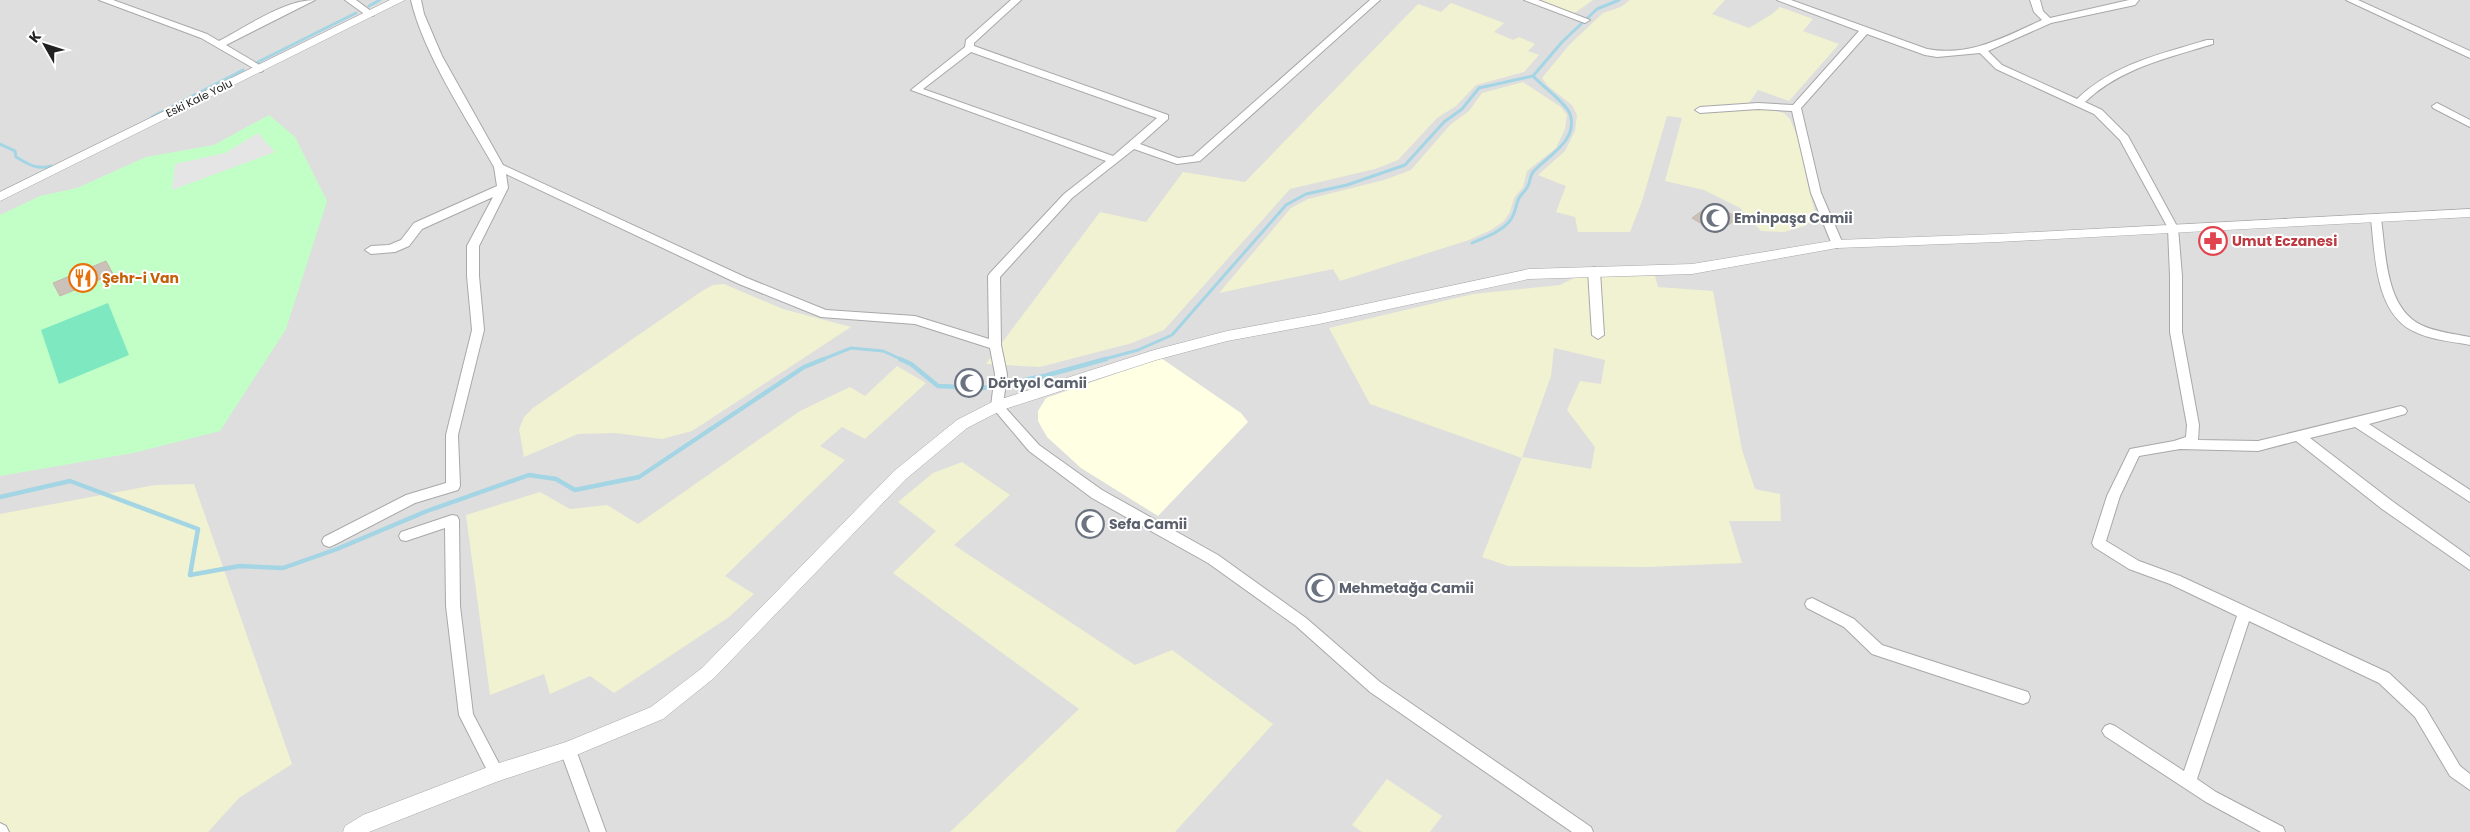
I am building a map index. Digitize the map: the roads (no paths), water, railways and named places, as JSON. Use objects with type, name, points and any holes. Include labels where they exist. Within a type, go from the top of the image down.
[{"type":"street","points":[[104,0],[204,36],[260,69]]},
{"type":"street","points":[[219,45],[279,13],[310,0]]},
{"type":"street","points":[[350,0],[370,14]]},
{"type":"street","name":"Eski Kale Yolu","points":[[0,197],[399,0]]},
{"type":"street","points":[[329,541],[411,499],[453,486],[452,435],[478,330],[472,276],[473,246],[503,188],[499,167],[438,56],[419,14],[416,0]]},
{"type":"street","points":[[970,48],[969,42],[1016,0]]},
{"type":"street","points":[[1133,145],[1177,161],[1196,159],[1375,0]]},
{"type":"street","points":[[1529,0],[1585,20]]},
{"type":"street","points":[[1782,0],[1925,52],[1937,54],[1982,50],[2048,21],[2132,3],[2134,0]]},
{"type":"street","points":[[2035,0],[2039,12],[2048,21]]},
{"type":"street","points":[[2351,0],[2470,54]]},
{"type":"street","points":[[1796,108],[1864,30]]},
{"type":"street","points":[[2079,104],[2098,85],[2112,77],[2210,42]]},
{"type":"street","points":[[970,48],[1164,117],[1133,145],[1068,196],[994,276],[994,345],[1001,374],[998,401],[1034,448],[1097,494],[1214,559],[1301,622],[1375,686],[1585,832]]},
{"type":"street","points":[[970,48],[916,90],[1114,160]]},
{"type":"street","points":[[1982,50],[1999,67],[2098,112],[2124,138],[2173,228],[2176,276],[2176,332],[2193,425],[2192,439],[2183,445]]},
{"type":"street","points":[[1700,110],[1758,106],[1796,108]]},
{"type":"street","points":[[2438,106],[2470,124]]},
{"type":"street","points":[[1796,108],[1816,192],[1837,244]]},
{"type":"street","points":[[499,167],[742,281],[825,314],[915,320],[994,345]]},
{"type":"street","points":[[371,250],[391,249],[405,243],[418,226],[503,188]]},
{"type":"street","points":[[352,832],[370,821],[496,773],[568,750],[656,713],[708,673],[900,476],[962,424],[998,401],[1154,355],[1227,336],[1319,319],[1529,274],[1692,269],[1837,244],[1998,238],[2470,213]]},
{"type":"street","points":[[2376,219],[2389,297],[2402,318],[2411,325],[2442,335],[2470,341]]},
{"type":"street","points":[[1594,271],[1598,335]]},
{"type":"street","points":[[2401,412],[2297,435],[2258,446],[2166,445],[2135,452],[2124,471],[2107,512],[2099,543],[2134,565],[2175,580],[2384,678],[2420,712],[2437,745],[2455,771],[2470,783]]},
{"type":"street","points":[[2358,423],[2470,497]]},
{"type":"street","points":[[2297,435],[2387,505],[2470,564]]},
{"type":"street","points":[[406,536],[452,520],[453,606],[466,715],[496,773]]},
{"type":"street","points":[[1812,604],[1849,623],[1876,650],[2023,697]]},
{"type":"street","points":[[2188,782],[2245,613]]},
{"type":"street","points":[[2110,731],[2211,797],[2277,832]]},
{"type":"street","points":[[568,750],[598,832]]},
{"type":"waterway","points":[[369,6],[380,0]]},
{"type":"waterway","points":[[1533,76],[1562,42],[1597,9],[1619,0]]},
{"type":"waterway","points":[[258,62],[356,13]]},
{"type":"waterway","points":[[173,106],[243,70]]},
{"type":"waterway","points":[[1101,360],[1138,350],[1172,335],[1286,205],[1306,194],[1347,185],[1405,165],[1444,122],[1462,109],[1479,88],[1533,76]]},
{"type":"waterway","points":[[1472,243],[1496,232],[1509,222],[1519,198],[1528,186],[1533,172],[1560,147],[1570,132],[1572,124],[1568,110],[1533,76]]},
{"type":"waterway","points":[[152,117],[163,111]]},
{"type":"waterway","points":[[0,144],[15,151],[16,157],[28,164],[36,167],[51,166]]},
{"type":"waterway","points":[[821,360],[851,348],[883,351],[903,360]]},
{"type":"waterway","points":[[0,497],[70,481],[198,529],[190,575],[240,566],[283,568],[337,549],[427,511],[529,475],[556,479],[575,490],[639,477],[804,367],[824,359]]},
{"type":"waterway","points":[[900,359],[911,364],[938,386],[983,388],[1044,376],[1106,359]]},
{"type":"place","name":"Eminpaşa Camii","points":[[1715,218]]},
{"type":"place","name":"Umut Eczanesi","points":[[2213,241]]},
{"type":"place","name":"Şehr-i Van","points":[[83,278]]},
{"type":"place","name":"Dörtyol Camii","points":[[969,383]]},
{"type":"place","name":"Sefa Camii","points":[[1090,524]]},
{"type":"place","name":"Mehmetağa Camii","points":[[1320,588]]}]
